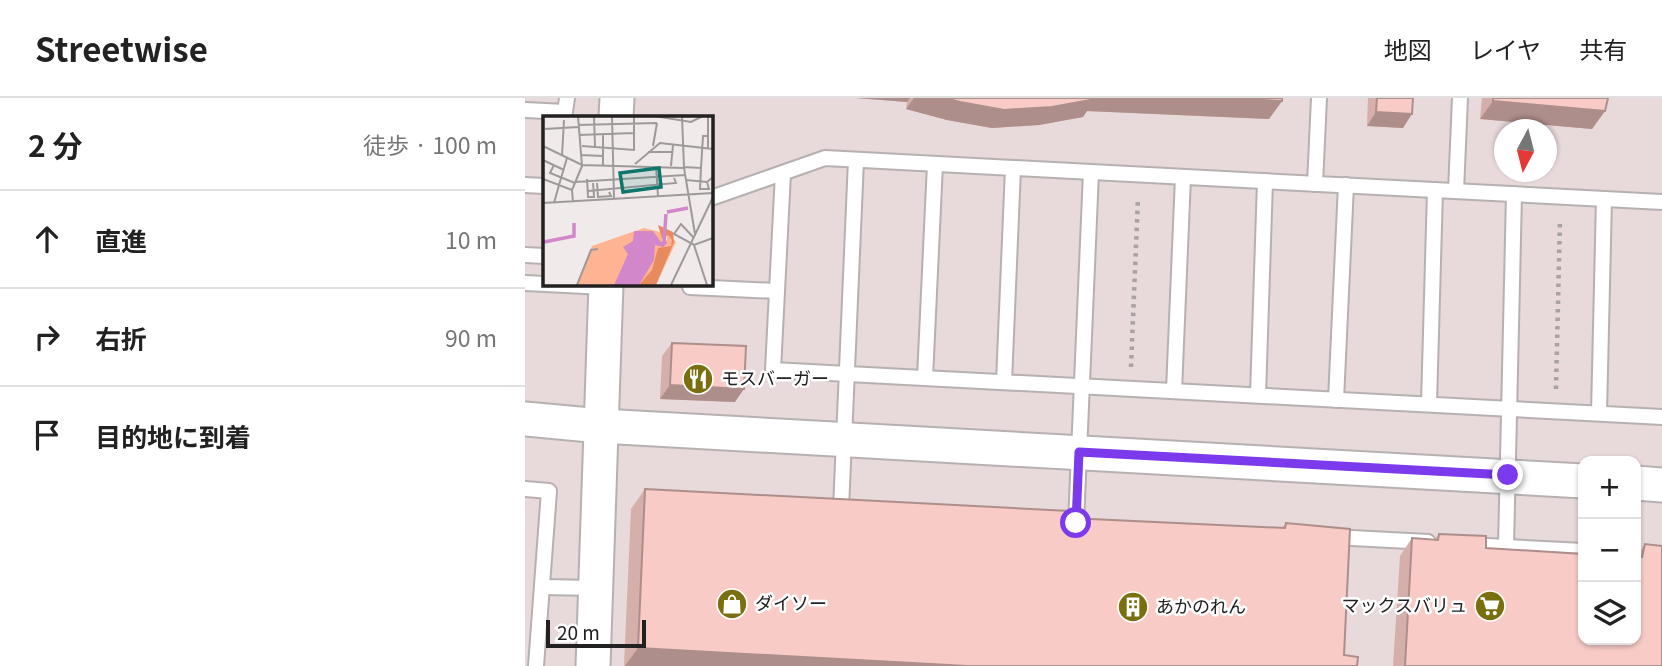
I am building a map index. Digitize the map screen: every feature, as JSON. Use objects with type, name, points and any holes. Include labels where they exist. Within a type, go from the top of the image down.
[{"type":"street","points":[[616,116],[617,98]]},
{"type":"street","points":[[593,666],[605,285]]},
{"type":"street","points":[[525,419],[601,426],[1578,481]]},
{"type":"street","points":[[1641,483],[1662,485]]},
{"type":"lane","points":[[525,110],[565,112],[567,98]]},
{"type":"lane","points":[[1315,184],[1319,98]]},
{"type":"lane","points":[[1456,191],[1460,98]]},
{"type":"lane","points":[[712,198],[825,158],[1662,202]]},
{"type":"lane","points":[[841,509],[856,160]]},
{"type":"lane","points":[[925,378],[935,164]]},
{"type":"lane","points":[[1004,382],[1013,168]]},
{"type":"lane","points":[[1076,522],[1091,172]]},
{"type":"lane","points":[[783,173],[773,370],[1662,416]]},
{"type":"lane","points":[[1174,391],[1183,177]]},
{"type":"lane","points":[[1258,395],[1265,181]]},
{"type":"lane","points":[[525,185],[543,186]]},
{"type":"lane","points":[[1336,400],[1346,185]]},
{"type":"lane","points":[[1429,404],[1435,190]]},
{"type":"lane","points":[[1506,547],[1514,194]]},
{"type":"lane","points":[[1599,413],[1604,199]]},
{"type":"lane","points":[[525,255],[543,256]]},
{"type":"lane","points":[[525,284],[543,284]]},
{"type":"lane","points":[[690,287],[776,291]]},
{"type":"lane","points":[[525,489],[549,491],[536,666]]},
{"type":"lane","points":[[1311,536],[1578,551]]},
{"type":"lane","points":[[542,587],[596,589]]},
{"type":"path","points":[[1130,388],[1139,174]]},
{"type":"path","points":[[1556,411],[1560,197]]},
{"type":"shaded area","points":[[525,98],[1662,98],[1662,666],[525,666]]},
{"type":"building","points":[[945,98],[1096,99],[1052,107],[1004,110]]},
{"type":"building","points":[[1223,98],[1282,98],[1282,101]]},
{"type":"building","points":[[1377,98],[1413,98],[1412,114],[1376,112]]},
{"type":"building","points":[[1493,98],[1608,98],[1605,111],[1493,101]]},
{"type":"building","points":[[672,343],[746,346],[744,389],[670,385]]},
{"type":"building","points":[[645,489],[1069,511],[1070,518],[1285,528],[1286,523],[1350,529],[1344,655],[1358,657],[1357,666],[967,666],[638,648]]},
{"type":"building","name":"マックスバリュ","points":[[1439,534],[1486,536],[1486,548],[1578,554],[1578,645],[1641,645],[1641,557],[1645,544],[1662,546],[1662,666],[1405,666],[1412,538],[1438,540]]},
{"type":"place","name":"モスバーガー","points":[[698,379]]},
{"type":"place","name":"ダイソー","points":[[732,604]]},
{"type":"place","name":"マックスバリュ","points":[[1490,606]]},
{"type":"place","name":"あかのれん","points":[[1133,607]]},
{"type":"route","points":[[1076,523],[1079,452],[1508,475]]}]
